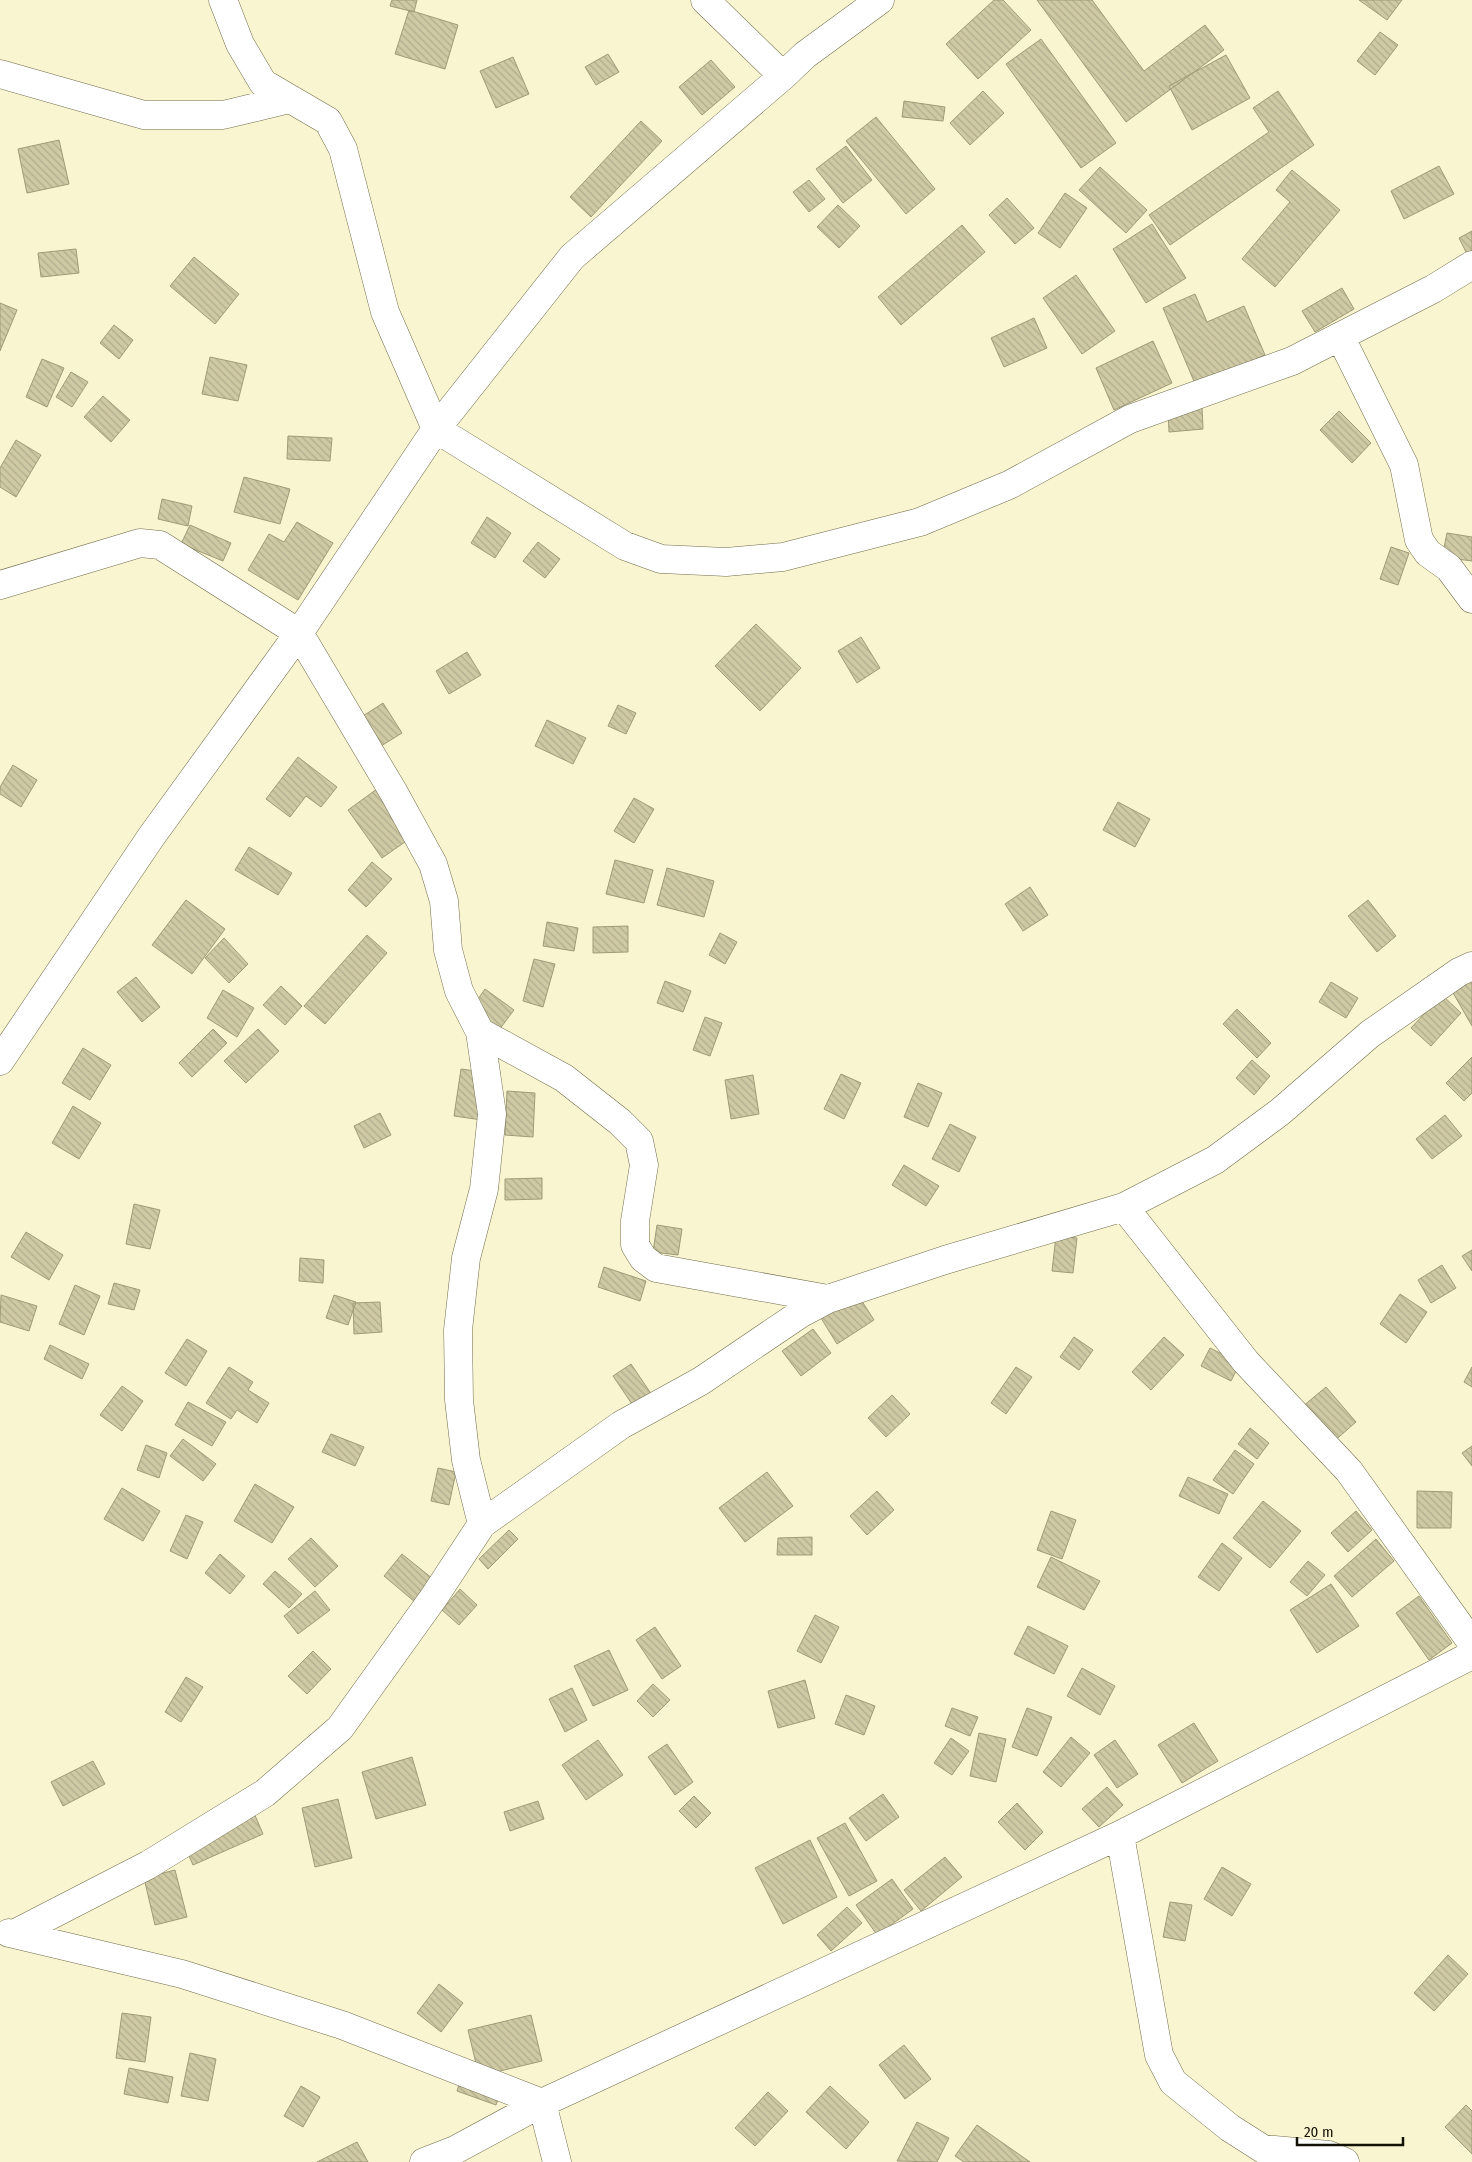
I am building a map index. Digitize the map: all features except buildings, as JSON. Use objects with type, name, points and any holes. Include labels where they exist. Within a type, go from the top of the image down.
[{"type":"street","points":[[223,0],[240,44],[263,82],[328,122],[342,149],[386,312],[436,429],[625,546],[661,559],[726,562],[783,557],[920,522],[1009,485],[1130,419],[1292,361],[1341,338],[1433,289],[1472,265]]},
{"type":"street","points":[[705,0],[783,76]]},
{"type":"street","points":[[0,1061],[151,837],[298,633],[436,429],[572,257],[805,55],[880,0]]},
{"type":"street","points":[[0,74],[144,115],[223,115],[290,99]]},
{"type":"street","points":[[1341,338],[1404,465],[1419,540],[1428,554],[1448,568],[1472,599]]},
{"type":"street","points":[[0,584],[140,543],[160,545],[298,633],[394,793],[432,864],[444,901],[448,950],[459,991],[480,1032],[492,1114],[484,1189],[466,1258],[458,1330],[459,1400],[466,1460],[482,1524]]},
{"type":"street","points":[[8,1933],[148,1865],[265,1793],[340,1728],[434,1597],[482,1524],[621,1425],[701,1381],[800,1314],[828,1299],[954,1257],[1124,1207],[1216,1160],[1280,1112],[1370,1034],[1459,972],[1472,966]]},
{"type":"street","points":[[480,1032],[564,1078],[620,1122],[639,1141],[644,1165],[635,1221],[636,1245],[644,1258],[656,1268],[828,1299]]},
{"type":"street","points":[[1124,1207],[1246,1362],[1349,1472],[1472,1643]]},
{"type":"street","points":[[424,2162],[455,2150],[542,2103],[1120,1836],[1472,1655]]},
{"type":"street","points":[[1120,1836],[1159,2055],[1172,2082],[1263,2155],[1329,2155],[1345,2162]]},
{"type":"street","points":[[8,1933],[182,1974],[323,2019],[542,2103]]},
{"type":"street","points":[[542,2103],[557,2162]]}]
